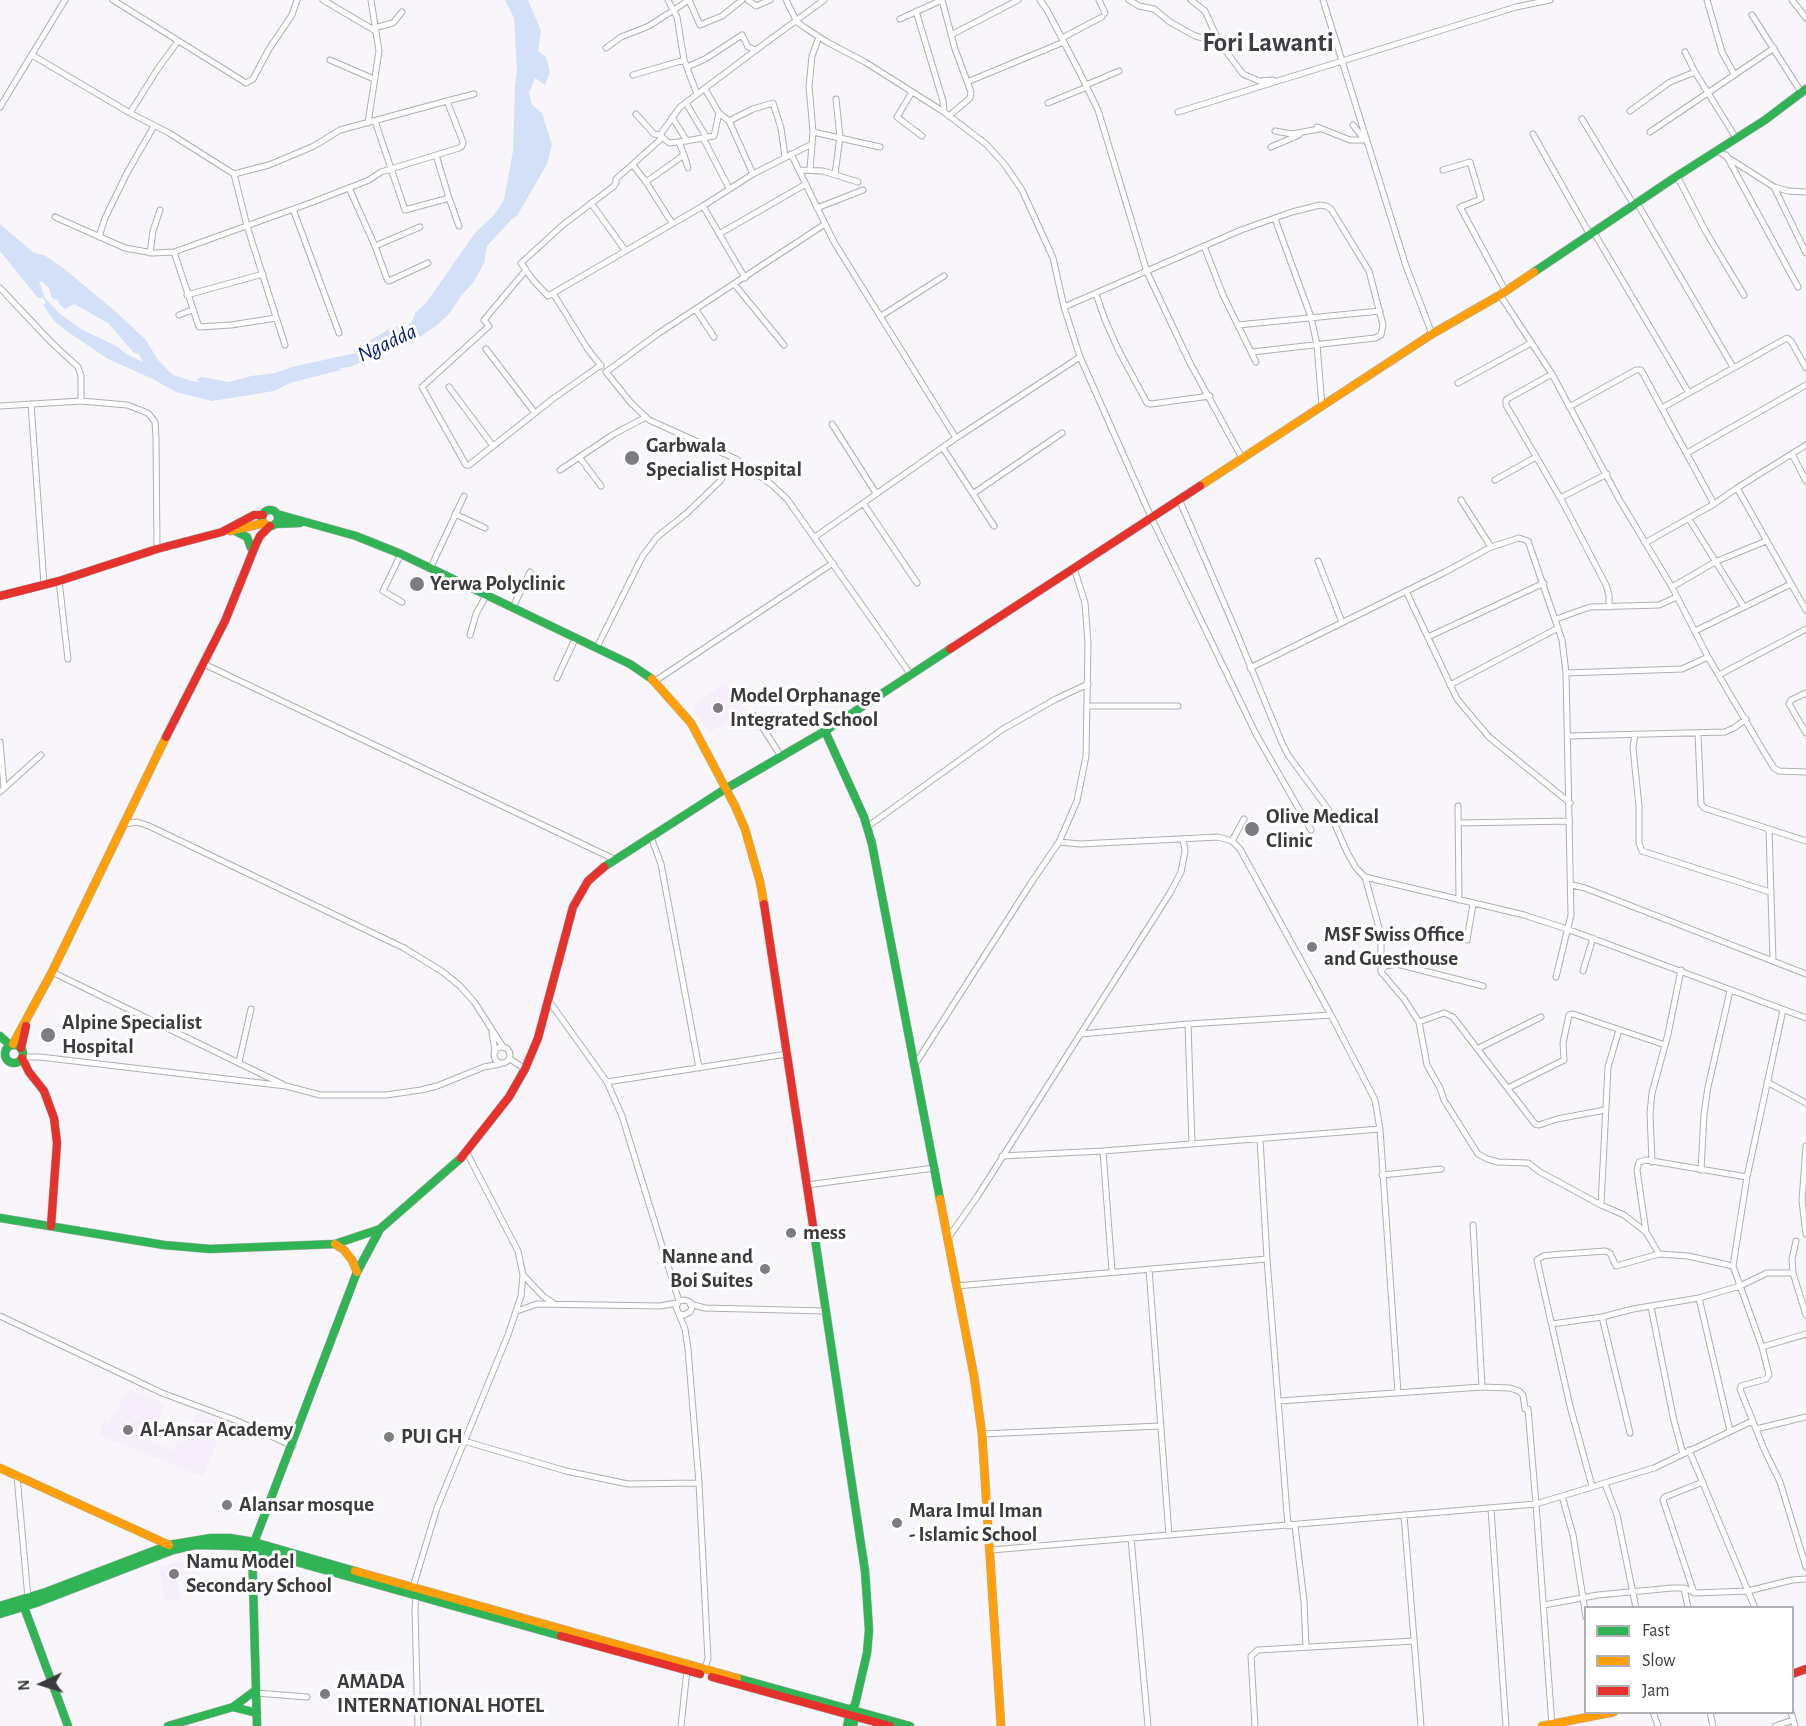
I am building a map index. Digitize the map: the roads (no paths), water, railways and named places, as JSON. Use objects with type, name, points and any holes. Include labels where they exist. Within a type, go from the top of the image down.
[{"type":"street","points":[[0,107],[65,0]]},
{"type":"street","points":[[113,0],[246,83],[253,79],[269,49],[292,15],[297,0]]},
{"type":"street","points":[[323,0],[374,29],[393,23],[402,12]]},
{"type":"street","points":[[368,123],[379,51],[371,0]]},
{"type":"street","points":[[668,0],[679,26],[684,60],[697,94]]},
{"type":"street","points":[[606,48],[621,37],[650,26],[689,0],[700,25],[722,16],[742,0]]},
{"type":"street","points":[[748,0],[756,6],[770,0]]},
{"type":"street","points":[[786,0],[796,22],[912,92],[986,144],[1005,165],[1022,190],[1053,258],[1064,307],[1080,357],[1151,517],[1256,734],[1311,830]]},
{"type":"street","points":[[812,144],[753,174],[703,206],[548,296],[521,263],[564,224],[612,188],[616,179],[661,139],[660,135],[672,117],[686,103],[824,0]]},
{"type":"street","points":[[900,19],[942,0],[971,92],[970,98],[946,114]]},
{"type":"street","points":[[951,34],[1018,0]]},
{"type":"street","points":[[1040,0],[1098,110],[1147,272],[1190,363],[1242,458]]},
{"type":"street","points":[[966,82],[1063,40],[1103,15],[1099,0]]},
{"type":"street","points":[[1129,0],[1138,6],[1154,9],[1170,22],[1195,36],[1219,42]]},
{"type":"street","points":[[1191,0],[1205,11],[1219,42],[1243,74],[1259,81],[1284,79]]},
{"type":"street","points":[[1323,0],[1406,266],[1432,334]]},
{"type":"street","points":[[1178,112],[1516,7],[1550,0]]},
{"type":"street","points":[[1707,0],[1722,52],[1734,74]]},
{"type":"street","points":[[1792,0],[1806,18]]},
{"type":"street","points":[[916,11],[946,114]]},
{"type":"street","points":[[257,1726],[253,1545],[293,1446],[357,1272],[380,1229],[467,1153],[500,1111],[525,1069],[538,1038],[571,916],[578,896],[588,881],[615,860],[724,790],[825,730],[1432,334],[1503,292],[1591,232],[1765,120],[1804,91],[1752,15]]},
{"type":"street","points":[[687,67],[705,59],[742,35],[748,47],[756,50]]},
{"type":"street","points":[[810,169],[813,132],[809,86],[812,56],[819,37]]},
{"type":"street","points":[[130,113],[178,41]]},
{"type":"street","points":[[1650,132],[1774,48]]},
{"type":"street","points":[[1685,52],[1736,138]]},
{"type":"street","points":[[32,55],[130,113],[169,133],[234,174],[247,226],[285,345]]},
{"type":"street","points":[[330,60],[374,79]]},
{"type":"street","points":[[633,75],[684,60]]},
{"type":"street","points":[[1048,103],[1119,71]]},
{"type":"street","points":[[1630,111],[1670,82],[1695,72]]},
{"type":"street","points":[[705,89],[719,113],[729,121],[753,174]]},
{"type":"street","points":[[912,92],[897,117],[922,136]]},
{"type":"street","points":[[234,174],[269,165],[314,146],[340,130],[474,94]]},
{"type":"street","points":[[835,174],[840,137],[836,99]]},
{"type":"street","points":[[56,217],[125,248],[150,253],[174,252],[349,188],[390,169],[462,146],[461,136],[447,101]]},
{"type":"street","points":[[686,103],[705,135],[703,138],[729,189]]},
{"type":"street","points":[[729,121],[753,109],[772,103],[781,128],[785,157]]},
{"type":"street","points":[[636,114],[654,134],[660,135],[669,142],[679,142],[714,136],[719,113]]},
{"type":"street","points":[[672,117],[687,141]]},
{"type":"street","points":[[1582,119],[1733,367]]},
{"type":"street","points":[[375,121],[405,210],[449,198]]},
{"type":"street","points":[[1353,125],[1365,140]]},
{"type":"street","points":[[99,237],[105,218],[127,173],[154,126]]},
{"type":"street","points":[[1271,147],[1319,128],[1350,140],[1365,140]]},
{"type":"street","points":[[1275,131],[1284,134],[1306,133]]},
{"type":"street","points":[[813,132],[880,147]]},
{"type":"street","points":[[1533,134],[1689,393]]},
{"type":"street","points":[[679,142],[688,168]]},
{"type":"street","points":[[1716,150],[1774,187],[1806,192]]},
{"type":"street","points":[[791,154],[825,224],[956,438]]},
{"type":"street","points":[[436,155],[459,226]]},
{"type":"street","points":[[646,182],[684,155]]},
{"type":"street","points":[[1726,155],[1798,287]]},
{"type":"street","points":[[1443,170],[1470,162],[1481,199],[1460,207],[1531,343],[1552,374],[1619,499],[1672,587],[1708,657],[1774,768],[1779,771],[1806,772]]},
{"type":"street","points":[[633,165],[672,223]]},
{"type":"street","points":[[800,170],[810,169],[835,174],[858,182]]},
{"type":"street","points":[[1677,176],[1706,232],[1744,296]]},
{"type":"street","points":[[719,234],[806,184]]},
{"type":"street","points":[[1774,187],[1806,253]]},
{"type":"street","points":[[349,188],[389,281],[428,262]]},
{"type":"street","points":[[817,208],[863,190]]},
{"type":"street","points":[[591,203],[625,250]]},
{"type":"street","points":[[703,206],[746,278]]},
{"type":"street","points":[[1064,307],[1241,230],[1292,212],[1320,206],[1331,209],[1369,271],[1380,311],[1382,334],[1375,338],[1252,352]]},
{"type":"street","points":[[292,209],[339,333]]},
{"type":"street","points":[[150,253],[153,231],[160,210]]},
{"type":"street","points":[[1275,219],[1311,317],[1317,345],[1322,406]]},
{"type":"street","points":[[606,372],[659,333],[825,224]]},
{"type":"street","points":[[375,246],[420,227]]},
{"type":"street","points":[[1204,246],[1223,295],[1256,362]]},
{"type":"street","points":[[174,252],[199,327],[276,318]]},
{"type":"street","points":[[526,270],[484,320],[489,326],[423,387],[466,465],[601,365]]},
{"type":"street","points":[[187,295],[263,274]]},
{"type":"street","points":[[881,316],[944,276]]},
{"type":"street","points":[[735,285],[784,345]]},
{"type":"street","points":[[0,288],[78,367],[81,376],[81,401]]},
{"type":"street","points":[[553,293],[587,348],[646,417],[736,459],[772,484],[787,499],[910,675]]},
{"type":"street","points":[[1096,294],[1119,351],[1147,403],[1210,396]]},
{"type":"street","points":[[178,315],[192,310]]},
{"type":"street","points":[[696,310],[714,337]]},
{"type":"street","points":[[1238,325],[1380,311]]},
{"type":"street","points":[[1662,408],[1787,338],[1806,368]]},
{"type":"street","points":[[1458,383],[1531,343]]},
{"type":"street","points":[[486,349],[536,413]]},
{"type":"street","points":[[815,537],[956,438],[1080,357]]},
{"type":"street","points":[[1569,406],[1636,370],[1641,370],[1714,504]]},
{"type":"street","points":[[1552,374],[1506,400],[1506,405],[1560,498],[1606,585],[1609,607]]},
{"type":"street","points":[[1687,453],[1806,385]]},
{"type":"street","points":[[449,387],[493,447]]},
{"type":"street","points":[[0,406],[81,401],[127,405],[148,413],[152,417],[156,438],[157,549]]},
{"type":"street","points":[[31,404],[44,584]]},
{"type":"street","points":[[560,470],[614,434],[646,417]]},
{"type":"street","points":[[832,424],[876,493]]},
{"type":"street","points":[[974,494],[1062,433]]},
{"type":"street","points":[[1645,543],[1714,504],[1806,445]]},
{"type":"street","points":[[943,448],[994,526]]},
{"type":"street","points":[[1792,454],[1806,481]]},
{"type":"street","points":[[1495,480],[1536,457]]},
{"type":"street","points":[[580,458],[601,486]]},
{"type":"street","points":[[597,647],[642,557],[657,537],[687,513],[720,481],[736,459]]},
{"type":"street","points":[[1560,498],[1607,474]]},
{"type":"street","points":[[1737,488],[1806,610]]},
{"type":"street","points":[[431,567],[464,496]]},
{"type":"street","points":[[1179,499],[1288,754],[1328,809],[1347,852],[1365,878],[1381,935],[1381,972],[1404,999],[1419,1022],[1428,1065],[1444,1100],[1478,1154],[1498,1162],[1528,1163],[1600,1205],[1624,1215],[1646,1232],[1659,1254]]},
{"type":"street","points":[[1461,500],[1491,547]]},
{"type":"street","points":[[863,503],[918,583]]},
{"type":"street","points":[[29,1072],[8,1061],[9,1047],[28,1019],[52,972],[167,734],[225,621],[252,552],[268,522],[270,510],[277,514],[356,536],[431,567],[597,647],[630,664],[655,681],[691,723],[745,830],[760,882],[868,1602],[867,1653],[853,1712],[847,1726]]},
{"type":"street","points":[[0,596],[59,581],[157,549],[268,522],[278,519],[277,514]]},
{"type":"street","points":[[455,514],[485,528]]},
{"type":"street","points":[[222,532],[254,515],[268,522],[309,522]]},
{"type":"street","points":[[1689,519],[1744,607]]},
{"type":"street","points":[[235,531],[247,537],[252,552]]},
{"type":"street","points":[[1250,668],[1491,547],[1519,538],[1525,538],[1528,541],[1562,640],[1566,673],[1572,885],[1571,915],[1556,977]]},
{"type":"street","points":[[1672,587],[1715,562],[1766,541]]},
{"type":"street","points":[[401,554],[382,591],[402,602]]},
{"type":"street","points":[[1318,561],[1342,622]]},
{"type":"street","points":[[655,681],[833,563]]},
{"type":"street","points":[[915,1066],[1059,842],[1077,801],[1086,756],[1088,643],[1084,603],[1074,568]]},
{"type":"street","points":[[513,607],[530,572]]},
{"type":"street","points":[[59,581],[68,660]]},
{"type":"street","points":[[1428,637],[1544,583]]},
{"type":"street","points":[[1695,631],[1791,584]]},
{"type":"street","points":[[1406,591],[1457,699],[1490,737],[1570,803]]},
{"type":"street","points":[[470,635],[476,614],[487,594]]},
{"type":"street","points":[[1556,620],[1590,607],[1659,605],[1677,597]]},
{"type":"street","points":[[1450,685],[1558,628]]},
{"type":"street","points":[[1719,675],[1806,629]]},
{"type":"street","points":[[557,678],[576,637]]},
{"type":"street","points":[[1566,673],[1682,669],[1708,657]]},
{"type":"street","points":[[204,664],[615,860]]},
{"type":"street","points":[[867,827],[1003,729],[1088,684]]},
{"type":"street","points":[[1806,693],[1791,700],[1789,704],[1806,733]]},
{"type":"street","points":[[1088,706],[1178,706]]},
{"type":"street","points":[[755,716],[781,756]]},
{"type":"street","points":[[1568,736],[1725,732],[1746,719]]},
{"type":"street","points":[[825,730],[867,827],[880,883],[974,1376],[982,1434],[991,1550],[1000,1726]]},
{"type":"street","points":[[1698,733],[1701,804],[1704,808],[1806,841]]},
{"type":"street","points":[[1635,734],[1633,748],[1639,806],[1639,843],[1642,851],[1770,892]]},
{"type":"street","points":[[0,742],[2,790]]},
{"type":"street","points":[[2,790],[41,755]]},
{"type":"street","points":[[1458,806],[1459,900]]},
{"type":"street","points":[[0,1042],[22,1053],[40,1057],[286,1086],[320,1095],[386,1095],[437,1086],[484,1067],[506,1063],[510,1059],[510,1051],[502,1047],[475,1004],[460,986],[431,964],[398,946],[137,822],[130,811]]},
{"type":"street","points":[[1232,841],[1244,819]]},
{"type":"street","points":[[1459,823],[1570,821]]},
{"type":"street","points":[[124,824],[137,822]]},
{"type":"street","points":[[1769,829],[1773,961]]},
{"type":"street","points":[[651,837],[661,864],[699,1068]]},
{"type":"street","points":[[1059,842],[1080,844],[1218,837],[1232,841],[1240,849],[1375,1100],[1380,1129],[1398,1393]]},
{"type":"street","points":[[947,1239],[1170,893],[1181,872],[1185,851],[1183,839]]},
{"type":"street","points":[[1365,878],[1524,915],[1681,970],[1730,991],[1806,1018]]},
{"type":"street","points":[[1572,885],[1585,888],[1806,974]]},
{"type":"street","points":[[1467,940],[1473,904]]},
{"type":"street","points":[[1583,971],[1593,938]]},
{"type":"street","points":[[1381,972],[1385,966],[1396,964],[1483,986]]},
{"type":"street","points":[[1652,1161],[1650,1113],[1652,1093],[1681,970]]},
{"type":"street","points":[[52,972],[286,1086]]},
{"type":"street","points":[[1701,1170],[1708,1087],[1730,991]]},
{"type":"street","points":[[549,1001],[559,1012],[607,1083],[622,1116],[683,1302],[699,1483],[708,1659],[704,1670]]},
{"type":"street","points":[[239,1062],[250,1009]]},
{"type":"street","points":[[1783,1010],[1747,1177],[1733,1266],[1762,1347],[1769,1375],[1766,1379],[1741,1386],[1740,1389],[1780,1482],[1806,1567]]},
{"type":"street","points":[[1419,1022],[1444,1013],[1449,1014],[1536,1124],[1605,1110]]},
{"type":"street","points":[[1508,1088],[1564,1060],[1563,1043],[1569,1015],[1573,1014],[1665,1045]]},
{"type":"street","points":[[1081,1034],[1188,1024],[1331,1015]]},
{"type":"street","points":[[1477,1048],[1541,1017]]},
{"type":"street","points":[[28,1019],[22,1053],[29,1072],[44,1091],[54,1118],[57,1143],[51,1226]]},
{"type":"street","points":[[1188,1024],[1192,1144]]},
{"type":"street","points":[[1600,1205],[1608,1067],[1619,1030]]},
{"type":"street","points":[[492,1031],[494,1054],[500,1064]]},
{"type":"street","points":[[0,1036],[9,1047]]},
{"type":"street","points":[[484,1067],[502,1047]]},
{"type":"street","points":[[13,1063],[22,1053]]},
{"type":"street","points":[[607,1083],[787,1054]]},
{"type":"street","points":[[510,1059],[525,1069]]},
{"type":"street","points":[[1767,1082],[1806,1103]]},
{"type":"street","points":[[1002,1156],[1103,1151],[1380,1129]]},
{"type":"street","points":[[1260,1138],[1288,1526]]},
{"type":"street","points":[[1806,1146],[1802,1201],[1806,1234]]},
{"type":"street","points":[[1103,1151],[1112,1271]]},
{"type":"street","points":[[413,1587],[437,1508],[517,1311],[523,1275],[518,1251],[467,1153]]},
{"type":"street","points":[[1646,1232],[1637,1170],[1639,1162],[1652,1161],[1747,1177]]},
{"type":"street","points":[[807,1185],[934,1168]]},
{"type":"street","points":[[1382,1175],[1441,1169]]},
{"type":"street","points":[[0,1218],[186,1248],[210,1249],[335,1244],[380,1229]]},
{"type":"street","points":[[1473,1225],[1482,1388]]},
{"type":"street","points":[[1796,1241],[1792,1259],[1793,1273],[1806,1315]]},
{"type":"street","points":[[335,1244],[352,1260],[357,1272]]},
{"type":"street","points":[[1592,1486],[1570,1406],[1538,1260],[1543,1256],[1605,1251],[1610,1253],[1616,1266],[1659,1254],[1688,1256],[1733,1266]]},
{"type":"street","points":[[956,1286],[1267,1259]]},
{"type":"street","points":[[1149,1269],[1169,1535]]},
{"type":"street","points":[[1552,1324],[1602,1317],[1699,1298],[1740,1286],[1767,1273],[1793,1273]]},
{"type":"street","points":[[523,1275],[554,1304]]},
{"type":"street","points":[[1699,1298],[1730,1431]]},
{"type":"street","points":[[683,1302],[692,1307],[684,1313]]},
{"type":"street","points":[[517,1311],[527,1306],[554,1304],[660,1306],[683,1302],[705,1308],[826,1311]]},
{"type":"street","points":[[660,1306],[684,1313],[705,1308]]},
{"type":"street","points":[[1652,1307],[1670,1402],[1686,1452],[1703,1482],[1754,1606]]},
{"type":"street","points":[[0,1316],[162,1393],[235,1420],[293,1446]]},
{"type":"street","points":[[1602,1317],[1630,1433]]},
{"type":"street","points":[[1762,1347],[1806,1334]]},
{"type":"street","points":[[1279,1401],[1482,1388],[1510,1388],[1523,1395],[1525,1408],[1528,1408],[1552,1725]]},
{"type":"street","points":[[1756,1429],[1806,1417]]},
{"type":"street","points":[[991,1550],[1536,1504],[1654,1468],[1752,1421]]},
{"type":"street","points":[[982,1434],[1161,1426]]},
{"type":"street","points":[[464,1441],[566,1471],[628,1484],[699,1483]]},
{"type":"street","points":[[0,1468],[169,1545]]},
{"type":"street","points":[[17,1476],[28,1598]]},
{"type":"street","points":[[1695,1593],[1663,1500],[1665,1497],[1703,1482]]},
{"type":"street","points":[[1605,1484],[1617,1515],[1636,1606]]},
{"type":"street","points":[[1562,1496],[1573,1535],[1584,1608]]},
{"type":"street","points":[[1491,1509],[1506,1726]]},
{"type":"street","points":[[1404,1515],[1421,1726]]},
{"type":"street","points":[[1295,1526],[1304,1601],[1306,1647]]},
{"type":"street","points":[[0,1606],[28,1598],[169,1545],[211,1538],[253,1545],[413,1587],[853,1712],[890,1726]]},
{"type":"street","points":[[1131,1538],[1148,1726]]},
{"type":"street","points":[[0,1614],[155,1557],[195,1545],[253,1545],[417,1597],[687,1670],[853,1712],[868,1713],[910,1726]]},
{"type":"street","points":[[1544,1605],[1634,1591],[1684,1588],[1695,1593],[1748,1591],[1792,1580],[1806,1579]]},
{"type":"street","points":[[1684,1588],[1688,1606]]},
{"type":"street","points":[[417,1597],[415,1609],[418,1726]]},
{"type":"street","points":[[24,1607],[68,1726]]},
{"type":"street","points":[[1255,1726],[1251,1656],[1258,1650],[1414,1641]]},
{"type":"street","points":[[681,1726],[687,1670]]},
{"type":"street","points":[[168,1726],[233,1707],[256,1691],[307,1697]]},
{"type":"street","points":[[858,1691],[868,1713]]},
{"type":"street","points":[[233,1707],[257,1713]]},
{"type":"street","points":[[853,1712],[853,1726]]},
{"type":"street","points":[[1542,1726],[1604,1714]]},
{"type":"street","points":[[1775,1726],[1794,1723]]},
{"type":"water","name":"Ngadda","points":[[505,0],[528,0],[541,31],[538,51],[546,57],[550,72],[545,85],[535,78],[529,93],[532,105],[542,113],[552,145],[547,164],[517,216],[487,246],[484,263],[473,283],[449,314],[409,344],[398,348],[388,348],[351,367],[340,368],[341,370],[290,383],[274,391],[212,401],[176,392],[108,359],[68,332],[55,322],[43,305],[46,302],[43,298],[38,298],[0,251],[0,224],[34,253],[44,255],[62,267],[115,311],[146,340],[158,360],[173,375],[192,381],[199,382],[197,379],[202,377],[229,382],[360,352],[364,347],[360,347],[392,327],[408,326],[415,313],[426,303],[475,233],[494,215],[504,200],[513,151],[517,70],[514,18]],"holes":[[[39,281],[49,288],[52,298],[58,300],[65,309],[74,304],[108,323],[134,353],[139,354],[143,362],[81,329],[59,313],[45,298]]]},
{"type":"place","name":"Garbwala Specialist Hospital","points":[[632,458]]},
{"type":"place","name":"Yerwa Polyclinic","points":[[417,584]]},
{"type":"place","name":"Model Orphanage Integrated School","points":[[718,708]]},
{"type":"place","name":"Olive Medical Clinic","points":[[1252,829]]},
{"type":"place","name":"MSF Swiss Office and Guesthouse","points":[[1312,947]]},
{"type":"place","name":"Alpine Specialist Hospital","points":[[48,1035]]},
{"type":"place","name":"mess","points":[[791,1233]]},
{"type":"place","name":"Nanne and Boi Suites","points":[[765,1269]]},
{"type":"place","name":"Al-Ansar Academy","points":[[128,1430]]},
{"type":"place","name":"PUI GH","points":[[389,1437]]},
{"type":"place","name":"Alansar mosque","points":[[227,1505]]},
{"type":"place","name":"Mara Imul Iman - Islamic School","points":[[897,1523]]},
{"type":"place","name":"Namu Model Secondary School","points":[[174,1574]]},
{"type":"place","name":"AMADA INTERNATIONAL HOTEL","points":[[325,1694]]},
{"type":"district","name":"Fori Lawanti","points":[[1268,43]]}]
